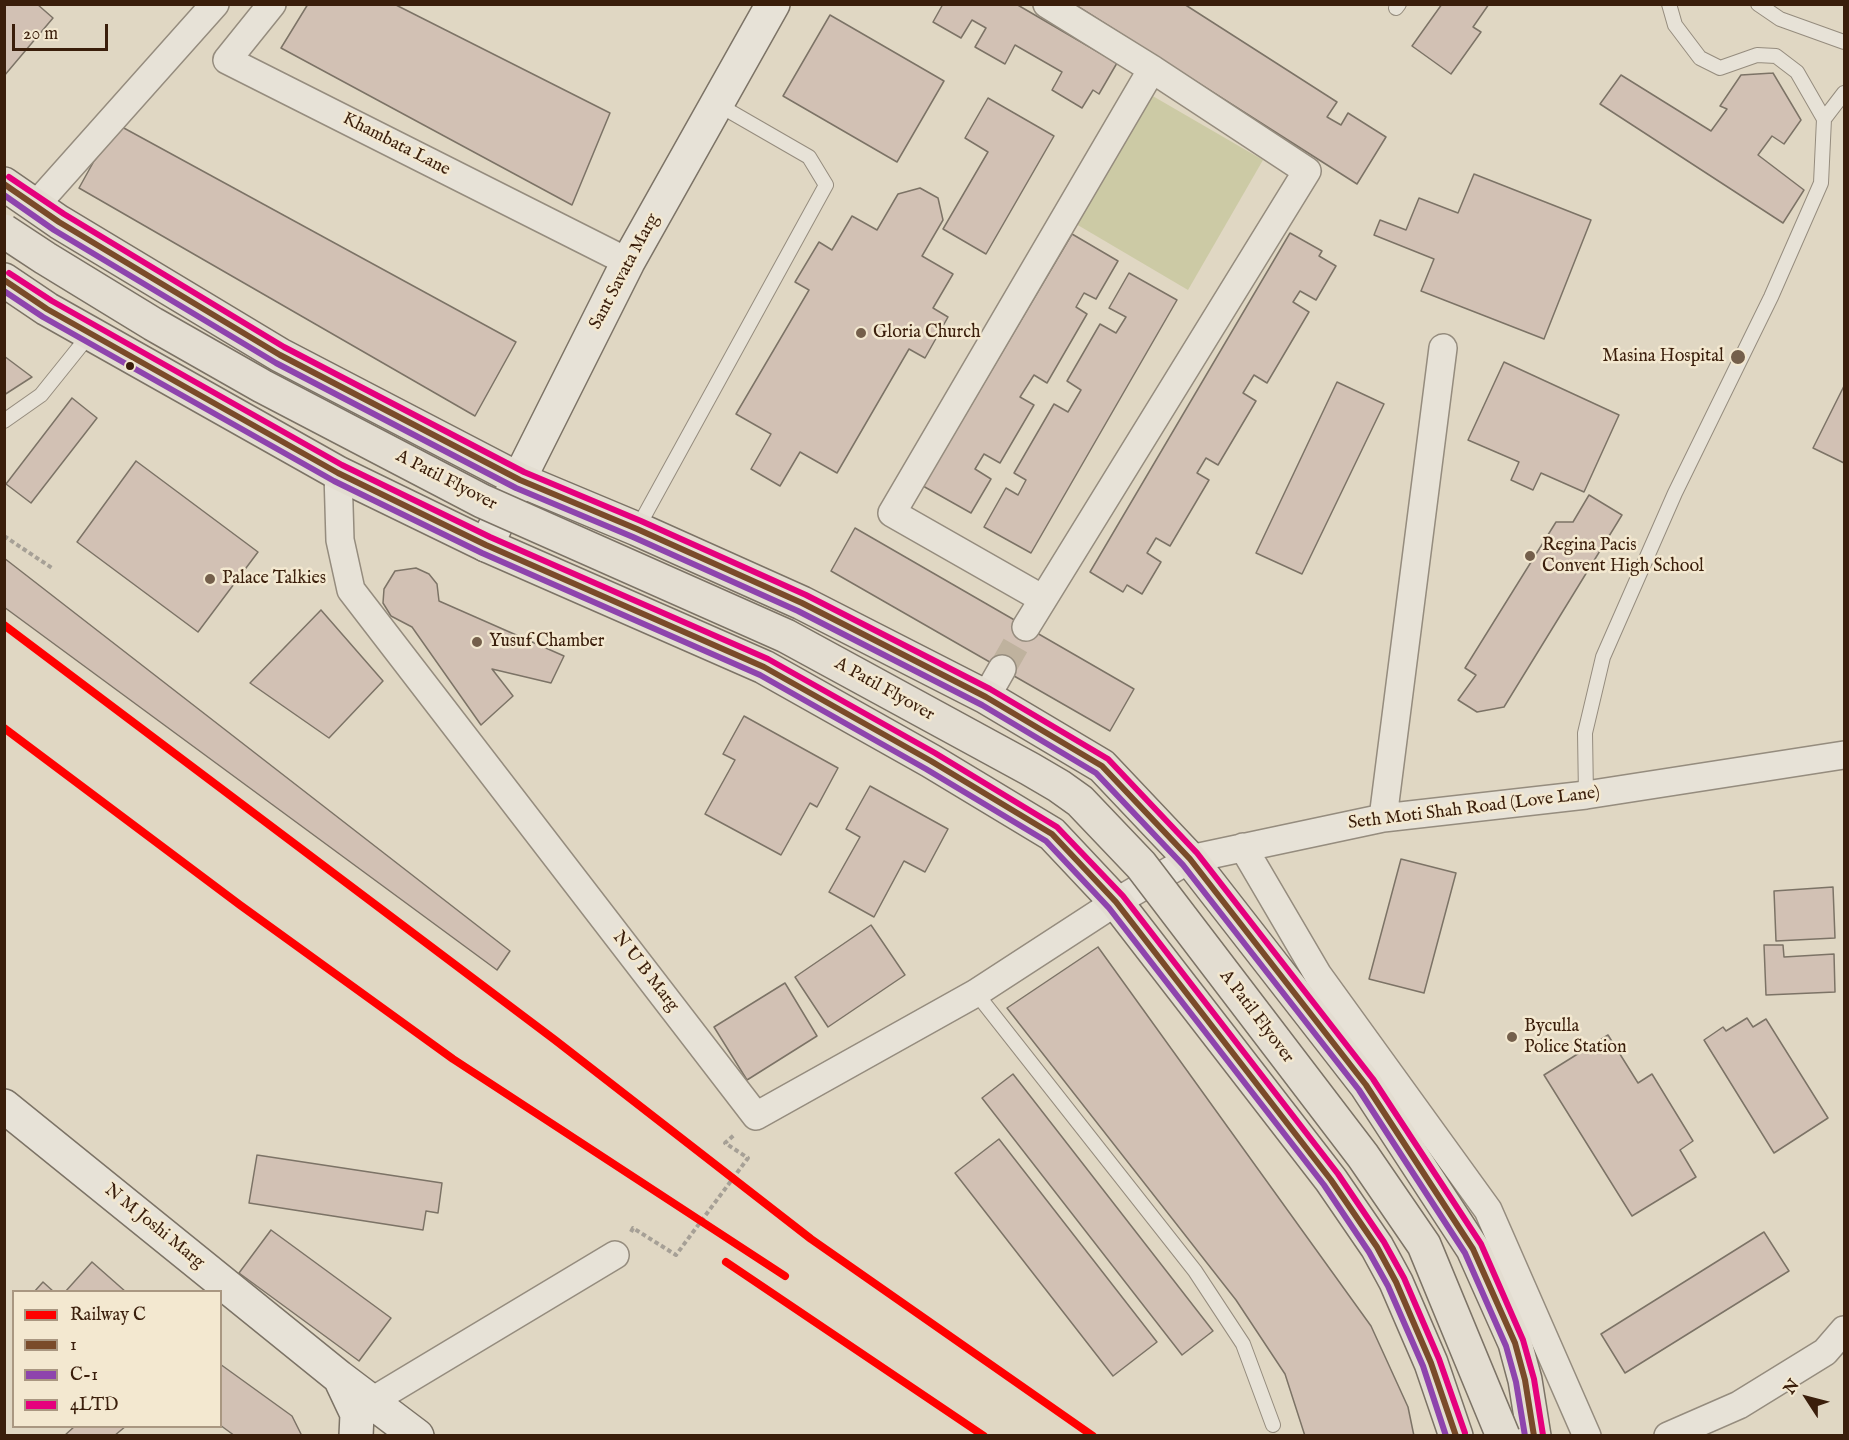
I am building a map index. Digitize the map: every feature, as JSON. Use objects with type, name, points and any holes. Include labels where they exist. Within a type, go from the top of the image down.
[{"type":"highway","points":[[4,184],[59,222],[280,355],[520,480],[637,529],[801,603],[986,697],[1102,766],[1190,859],[1365,1085],[1473,1249],[1515,1343],[1525,1380],[1534,1436]]},
{"type":"highway","name":"A Patil Flyover","points":[[4,231],[124,306],[262,386],[482,501],[786,636],[1040,774],[1080,801],[1141,865],[1363,1156],[1424,1245],[1503,1436]]},
{"type":"highway","points":[[4,279],[47,309],[90,334],[338,473],[486,545],[764,667],[931,761],[1052,834],[1116,902],[1331,1180],[1377,1247],[1396,1282],[1431,1363],[1456,1436]]},
{"type":"street","points":[[35,206],[215,4]]},
{"type":"street","name":"Khambata Lane","points":[[272,4],[227,60],[628,262]]},
{"type":"street","name":"Sant Savata Marg","points":[[486,545],[628,262],[773,4]]},
{"type":"street","points":[[1026,627],[1307,171],[1152,69],[1047,4]]},
{"type":"street","points":[[1043,599],[891,513],[1152,69]]},
{"type":"street","points":[[1383,818],[1443,348]]},
{"type":"street","name":"N U B Marg","points":[[338,473],[340,540],[351,590],[756,1116],[976,993],[1116,902]]},
{"type":"street","points":[[986,697],[1002,669]]},
{"type":"street","name":"Seth Moti Shah Road (Love Lane)","points":[[1116,902],[1190,859],[1383,818],[1586,795],[1845,755]]},
{"type":"street","points":[[1243,847],[1318,975],[1488,1210],[1587,1436]]},
{"type":"street","name":"N M Joshi Marg","points":[[4,1106],[339,1377],[417,1436]]},
{"type":"street","points":[[372,1401],[615,1255]]},
{"type":"street","points":[[1668,1436],[1739,1405],[1825,1352],[1845,1330]]},
{"type":"street","points":[[339,1377],[357,1414],[357,1436]]},
{"type":"lane","points":[[1586,795],[1585,733],[1603,657],[1675,493],[1771,297],[1821,183],[1824,119],[1797,72],[1776,56],[1757,55],[1720,68],[1700,58],[1675,25],[1669,4]]},
{"type":"lane","points":[[1758,4],[1780,19],[1845,42]]},
{"type":"lane","points":[[1824,119],[1845,93]]},
{"type":"lane","points":[[637,529],[826,185],[809,157],[717,104]]},
{"type":"lane","points":[[4,421],[41,395],[90,334]]},
{"type":"lane","points":[[976,993],[1195,1272],[1243,1344],[1273,1425]]},
{"type":"path","points":[[4,536],[52,568]]},
{"type":"path","points":[[676,1255],[747,1158]]},
{"type":"shaded area","points":[[1151,95],[1263,160],[1188,290],[1076,224]]},
{"type":"building","points":[[4,4],[37,4],[53,18],[4,76]]},
{"type":"building","points":[[308,4],[394,4],[610,113],[572,205],[281,48]]},
{"type":"building","points":[[943,4],[1016,4],[1117,63],[1099,94],[1093,90],[1082,108],[1052,90],[1062,72],[1015,45],[1005,64],[975,47],[986,28],[972,20],[961,38],[933,22]]},
{"type":"building","points":[[1074,4],[1184,4],[1337,102],[1327,117],[1341,125],[1348,113],[1386,137],[1357,184]]},
{"type":"building","points":[[1442,4],[1489,4],[1473,27],[1481,32],[1451,74],[1412,46]]},
{"type":"building","points":[[830,15],[944,81],[897,162],[783,96]]},
{"type":"building","points":[[1773,73],[1801,120],[1784,144],[1772,136],[1758,155],[1804,190],[1783,223],[1600,104],[1621,75],[1711,131],[1727,109],[1720,106],[1741,75]]},
{"type":"building","points":[[988,98],[1054,136],[986,254],[943,229],[988,152],[965,138]]},
{"type":"building","points":[[122,127],[516,342],[475,416],[79,188],[94,161]]},
{"type":"building","points":[[1474,174],[1591,220],[1544,339],[1421,291],[1434,259],[1374,235],[1380,220],[1406,230],[1419,198],[1458,213]]},
{"type":"building","name":"Gloria Church","points":[[920,188],[938,198],[943,220],[922,256],[953,274],[933,308],[948,317],[925,358],[909,349],[837,473],[800,452],[780,486],[751,469],[771,434],[736,414],[809,290],[795,282],[819,242],[832,250],[852,216],[877,230],[898,194]]},
{"type":"building","points":[[1290,233],[1322,251],[1319,256],[1336,266],[1316,300],[1300,291],[1293,302],[1309,312],[1267,383],[1254,375],[1243,393],[1256,401],[1218,465],[1206,458],[1197,473],[1209,480],[1170,546],[1156,538],[1147,553],[1161,562],[1142,594],[1127,585],[1123,592],[1090,572]]},
{"type":"building","points":[[1072,234],[1118,261],[1096,299],[1084,293],[1076,307],[1087,314],[1047,383],[1034,375],[1020,397],[1034,405],[1000,463],[984,454],[975,469],[991,479],[971,513],[923,486]]},
{"type":"building","points":[[1129,273],[1177,300],[1031,553],[984,527],[1006,488],[1018,495],[1026,480],[1014,473],[1054,404],[1068,412],[1081,390],[1067,381],[1100,324],[1116,333],[1126,317],[1109,308]]},
{"type":"building","points":[[4,356],[32,377],[4,395]]},
{"type":"building","points":[[1504,362],[1619,415],[1584,492],[1541,473],[1533,490],[1511,480],[1519,462],[1468,440]]},
{"type":"building","points":[[1337,382],[1384,404],[1302,574],[1256,553]]},
{"type":"building","points":[[1844,386],[1844,463],[1813,448]]},
{"type":"building","points":[[72,398],[97,418],[31,503],[6,484]]},
{"type":"building","points":[[136,461],[258,552],[198,632],[77,542]]},
{"type":"building","points":[[1589,495],[1622,515],[1504,707],[1477,712],[1458,700],[1476,675],[1465,668],[1556,522],[1573,522]]},
{"type":"building","points":[[855,528],[1134,689],[1110,731],[831,571]]},
{"type":"building","points":[[4,558],[510,951],[497,970],[4,607]]},
{"type":"building","name":"Yusuf Chamber","points":[[416,568],[429,574],[437,584],[439,601],[564,656],[551,683],[492,669],[513,696],[481,725],[412,627],[391,616],[383,603],[384,589],[395,571]]},
{"type":"building","points":[[321,610],[383,681],[329,738],[250,683]]},
{"type":"building","points":[[744,716],[838,768],[817,807],[810,803],[781,855],[705,814],[735,760],[723,754]]},
{"type":"building","points":[[870,786],[948,829],[925,872],[904,861],[874,917],[829,892],[860,837],[846,829]]},
{"type":"building","points":[[1401,859],[1456,873],[1424,993],[1369,979]]},
{"type":"building","points":[[1833,887],[1835,938],[1776,941],[1774,891]]},
{"type":"building","points":[[871,925],[905,975],[828,1027],[795,977]]},
{"type":"building","points":[[1764,945],[1783,945],[1784,957],[1834,954],[1835,992],[1766,995]]},
{"type":"building","points":[[1098,947],[1371,1326],[1408,1407],[1414,1436],[1305,1436],[1285,1374],[1236,1300],[1007,1008]]},
{"type":"building","points":[[785,983],[817,1036],[747,1080],[714,1027]]},
{"type":"building","points":[[1747,1018],[1753,1027],[1766,1019],[1828,1118],[1774,1153],[1704,1040],[1723,1027],[1726,1031]]},
{"type":"building","points":[[1608,1035],[1638,1083],[1652,1074],[1693,1141],[1680,1150],[1696,1177],[1632,1216],[1544,1075]]},
{"type":"building","points":[[1013,1074],[1213,1331],[1182,1355],[982,1098]]},
{"type":"building","points":[[999,1139],[1157,1342],[1113,1376],[955,1173]]},
{"type":"building","points":[[257,1155],[442,1183],[438,1213],[426,1211],[423,1230],[249,1203]]},
{"type":"building","points":[[271,1230],[391,1318],[359,1361],[239,1273]]},
{"type":"building","points":[[1764,1232],[1789,1271],[1625,1373],[1601,1334]]},
{"type":"building","points":[[92,1262],[124,1290],[67,1290]]},
{"type":"building","points":[[43,1282],[52,1290],[36,1290]]},
{"type":"building","points":[[222,1365],[292,1416],[302,1436],[235,1436],[222,1426]]},
{"type":"building","points":[[73,1428],[124,1428],[114,1436],[64,1436]]},
{"type":"tunnel","points":[[1002,669],[1026,627]]},
{"type":"rail line","name":"C","points":[[4,625],[555,1040],[811,1239],[1093,1436]]},
{"type":"rail line","name":"C","points":[[4,728],[240,905],[453,1059],[785,1276]]},
{"type":"rail line","name":"C","points":[[726,1262],[984,1436]]},
{"type":"transit line","name":"4LTD","points":[[9,177],[64,214],[284,347],[524,472],[641,521],[806,595],[990,689],[1108,759],[1197,853],[1373,1079],[1481,1244],[1523,1340],[1534,1379],[1543,1435]]},
{"type":"transit line","name":"1","points":[[4,184],[59,222],[280,355],[520,480],[637,529],[802,603],[986,697],[1102,766],[1190,859],[1366,1085],[1473,1249],[1515,1343],[1525,1380],[1534,1436]]},
{"type":"transit line","name":"C-1","points":[[4,195],[54,230],[276,363],[516,488],[633,537],[798,611],[982,705],[1096,773],[1183,865],[1359,1090],[1465,1253],[1506,1346],[1516,1382],[1525,1436]]},
{"type":"transit line","name":"4LTD","points":[[9,273],[52,301],[342,465],[490,537],[768,659],[935,753],[1057,827],[1123,896],[1338,1174],[1384,1242],[1404,1278],[1439,1359],[1465,1433]]},
{"type":"transit line","name":"1","points":[[4,280],[47,309],[338,473],[486,545],[764,667],[931,761],[1052,834],[1116,902],[1331,1180],[1377,1247],[1396,1282],[1431,1363],[1456,1436]]},
{"type":"transit line","name":"C-1","points":[[4,291],[43,317],[334,481],[482,553],[760,675],[926,769],[1046,841],[1109,908],[1324,1185],[1369,1252],[1388,1286],[1423,1366],[1446,1436]]},
{"type":"place","name":"Gloria Church","points":[[861,333]]},
{"type":"place","name":"Masina Hospital","points":[[1738,357]]},
{"type":"place","name":"Regina Pacis Convent High School","points":[[1530,556]]},
{"type":"place","name":"Palace Talkies","points":[[210,579]]},
{"type":"place","name":"Yusuf Chamber","points":[[477,642]]},
{"type":"place","name":"Byculla Police Station","points":[[1512,1037]]}]
